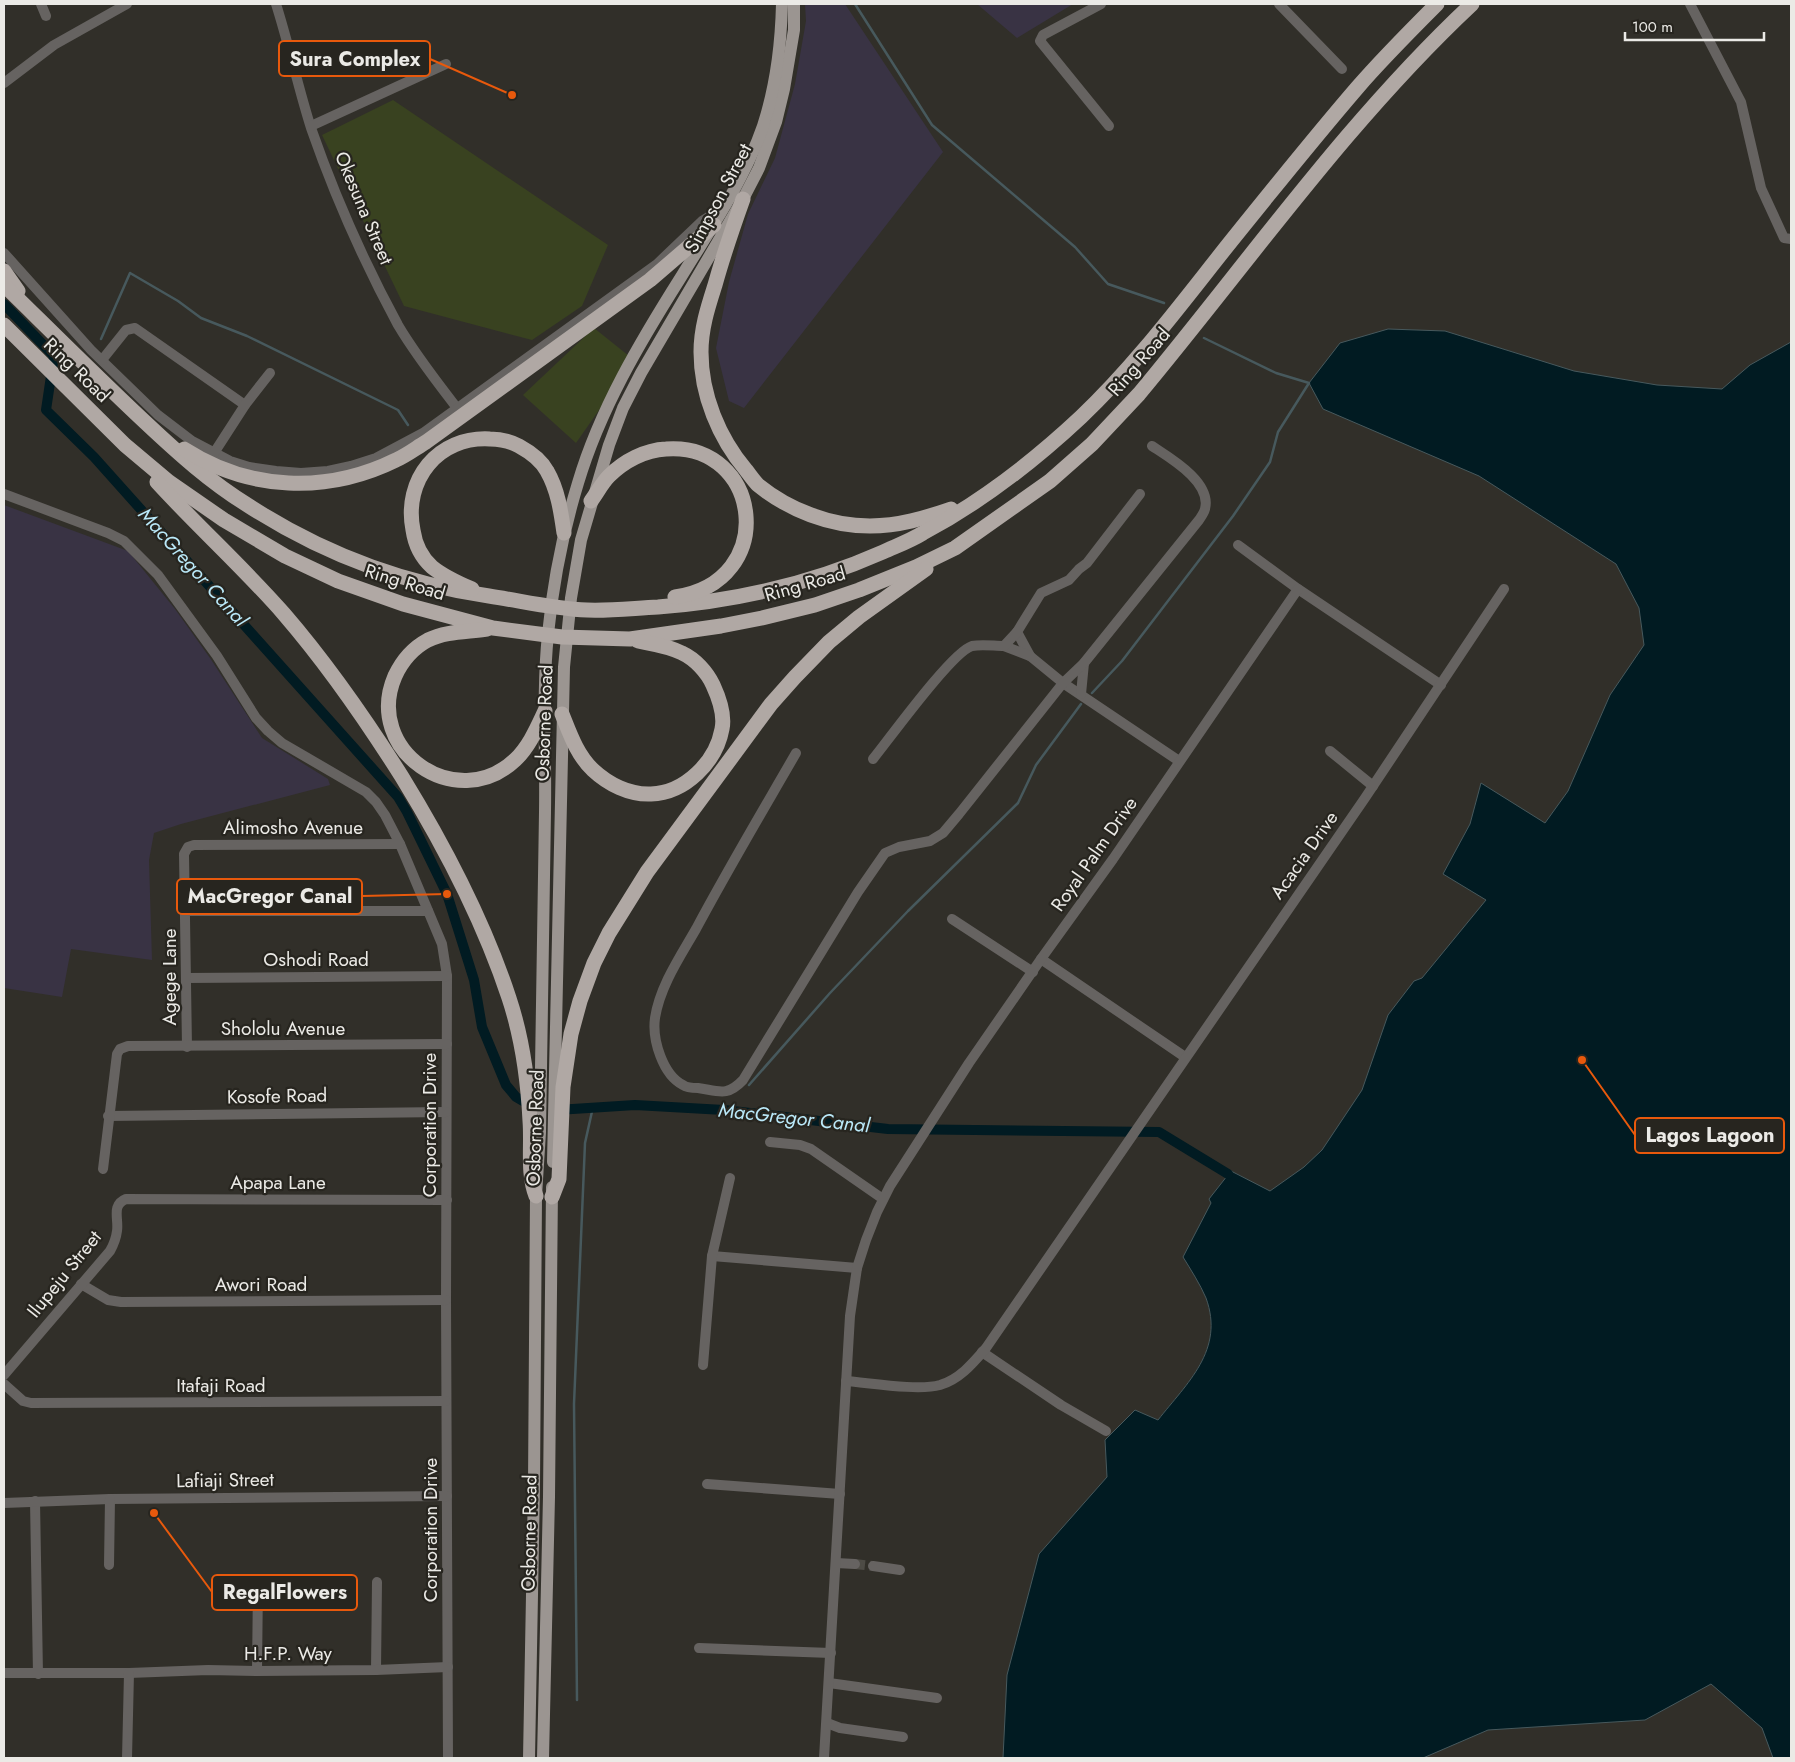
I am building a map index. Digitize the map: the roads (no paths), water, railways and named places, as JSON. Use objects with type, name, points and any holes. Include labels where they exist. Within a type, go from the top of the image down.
[{"type":"highway","name":"Ring Road","points":[[4,285],[115,395],[192,466],[249,506],[341,556],[398,576],[452,590],[524,603],[585,610],[645,608],[727,600],[795,584],[831,573],[922,534],[981,498],[1035,458],[1121,376],[1164,326],[1359,86],[1437,4]]},
{"type":"highway","name":"Ring Road","points":[[7,330],[125,445],[169,482],[251,537],[310,569],[403,604],[493,628],[562,637],[630,639],[668,632],[721,626],[815,605],[859,590],[916,566],[956,548],[1050,481],[1087,449],[1138,394],[1184,340],[1313,177],[1402,74],[1472,4]]},
{"type":"highway","points":[[743,199],[703,326],[701,353],[710,408],[737,460],[758,484],[798,510],[844,524],[869,526],[920,520],[981,498]]},
{"type":"highway","points":[[153,430],[216,468],[263,481],[292,484],[319,482],[374,470],[398,460],[426,442],[650,280],[718,219]]},
{"type":"highway","points":[[4,271],[35,315]]},
{"type":"highway","points":[[489,596],[447,577],[432,566],[415,543],[410,509],[414,487],[420,476],[440,453],[453,445],[467,440],[483,438],[502,440],[528,451],[547,470],[559,498],[564,533]]},
{"type":"highway","points":[[125,445],[161,486],[283,613],[332,674],[384,749],[455,868],[491,947],[510,1000],[559,1179],[552,1197]]},
{"type":"highway","points":[[591,501],[609,476],[637,456],[657,449],[681,448],[705,455],[726,472],[736,484],[746,512],[747,528],[737,560],[726,575],[710,586],[688,596],[660,600],[645,608]]},
{"type":"highway","points":[[536,1196],[531,1183],[559,1088],[580,1000],[594,963],[609,933],[647,872],[771,704],[810,661],[859,617],[956,548]]},
{"type":"highway","points":[[493,628],[441,635],[421,645],[401,664],[392,684],[389,700],[390,720],[396,738],[406,754],[422,768],[438,776],[452,780],[468,781],[484,778],[499,772],[515,760],[529,742],[545,711]]},
{"type":"highway","points":[[562,714],[573,741],[592,769],[617,787],[636,793],[651,794],[666,791],[682,784],[697,774],[717,747],[722,728],[722,711],[711,680],[699,665],[684,653],[671,648],[630,639]]},
{"type":"main road","name":"Osborne Road","points":[[534,1087],[542,1044],[545,711],[548,634],[564,533],[578,483],[607,405],[647,331],[718,219],[745,170],[763,126],[775,83],[782,41],[782,4]]},
{"type":"main road","name":"Simpson Street","points":[[591,501],[623,408],[659,340],[743,199],[759,168],[776,122],[789,64],[794,30],[794,4]]},
{"type":"main road","name":"Osborne Road","points":[[559,1088],[556,1041],[564,667],[571,598],[581,540],[591,501]]},
{"type":"main road","name":"Osborne Road","points":[[529,1758],[534,1486],[536,1196]]},
{"type":"main road","name":"Osborne Road","points":[[543,1758],[549,1507],[552,1197]]},
{"type":"street","points":[[41,4],[46,16]]},
{"type":"street","points":[[4,83],[54,45],[128,4]]},
{"type":"street","name":"Okesuna Street","points":[[276,4],[311,126],[328,176],[360,250],[399,326],[439,385],[458,408]]},
{"type":"street","points":[[1101,4],[1044,35],[1040,42],[1109,126]]},
{"type":"street","points":[[1279,4],[1342,70]]},
{"type":"street","points":[[1690,4],[1741,102],[1761,188],[1784,238],[1791,239]]},
{"type":"street","points":[[311,126],[446,64]]},
{"type":"street","points":[[4,253],[102,360],[158,415],[192,441],[230,461],[249,467],[301,473],[328,471],[351,466],[384,455],[423,433],[657,264],[710,216],[718,219]]},
{"type":"street","points":[[102,360],[126,330],[134,328],[245,406]]},
{"type":"street","points":[[214,453],[245,406],[270,373]]},
{"type":"street","points":[[796,753],[711,900],[669,977],[660,998],[655,1019],[655,1036],[669,1074],[684,1086],[726,1092],[734,1090],[743,1080],[858,892],[885,853],[899,847],[930,841],[942,833],[1063,683],[1084,663],[1199,520],[1205,509],[1205,499],[1202,490],[1186,470],[1152,446]]},
{"type":"street","name":"Corporation Drive","points":[[4,494],[108,533],[124,541],[151,568],[174,595],[217,656],[256,718],[268,731],[282,743],[366,792],[376,802],[400,844],[442,944],[446,976],[448,1758]]},
{"type":"street","points":[[1004,646],[1017,632],[1041,593],[1069,580],[1087,563],[1140,494]]},
{"type":"street","points":[[1238,545],[1298,589],[1441,685]]},
{"type":"street","name":"Royal Palm Drive","points":[[824,1758],[850,1316],[857,1268],[866,1240],[883,1199],[969,1063],[1113,859],[1298,589]]},
{"type":"street","name":"Acacia Drive","points":[[846,1381],[922,1387],[941,1384],[957,1376],[970,1366],[982,1352],[1131,1139],[1373,786],[1504,589]]},
{"type":"street","points":[[1017,632],[1030,656]]},
{"type":"street","points":[[873,759],[960,653],[972,646],[1004,646],[1030,656],[1063,683],[1179,761]]},
{"type":"street","points":[[1081,694],[1084,663]]},
{"type":"street","points":[[1330,750],[1373,786]]},
{"type":"street","name":"Alimosho Avenue","points":[[188,847],[194,845],[400,844]]},
{"type":"street","name":"Agege Lane","points":[[187,1047],[184,854],[188,847]]},
{"type":"street","points":[[186,911],[428,911]]},
{"type":"street","points":[[952,919],[1033,972]]},
{"type":"street","points":[[1041,959],[1186,1057]]},
{"type":"street","name":"Oshodi Road","points":[[186,978],[446,976]]},
{"type":"street","name":"Shololu Avenue","points":[[108,1116],[117,1054],[120,1049],[128,1046],[446,1044]]},
{"type":"street","name":"Kosofe Road","points":[[108,1116],[446,1112]]},
{"type":"street","points":[[103,1169],[108,1116]]},
{"type":"street","points":[[770,1142],[800,1145],[811,1149],[883,1199]]},
{"type":"street","points":[[703,1365],[712,1256],[730,1178]]},
{"type":"street","name":"Apapa Lane","points":[[116,1212],[118,1205],[126,1199],[447,1200]]},
{"type":"street","name":"Ilupeju Street","points":[[4,1375],[110,1250],[116,1240],[118,1228],[116,1212]]},
{"type":"street","points":[[712,1256],[857,1268]]},
{"type":"street","name":"Awori Road","points":[[81,1284],[108,1300],[121,1302],[446,1300]]},
{"type":"street","points":[[982,1352],[1061,1405],[1106,1431]]},
{"type":"street","name":"Itafaji Road","points":[[4,1384],[23,1401],[32,1403],[446,1402]]},
{"type":"street","points":[[707,1484],[840,1494]]},
{"type":"street","name":"Lafiaji Street","points":[[4,1503],[110,1499],[448,1496]]},
{"type":"street","points":[[109,1565],[110,1499]]},
{"type":"street","points":[[35,1501],[38,1674]]},
{"type":"street","points":[[836,1563],[854,1564]]},
{"type":"street","points":[[873,1566],[900,1570]]},
{"type":"street","points":[[257,1671],[258,1582]]},
{"type":"street","points":[[376,1670],[377,1582]]},
{"type":"street","points":[[699,1648],[831,1654]]},
{"type":"street","name":"H.F.P. Way","points":[[4,1673],[376,1670],[448,1667]]},
{"type":"street","points":[[127,1758],[129,1673]]},
{"type":"street","points":[[829,1683],[937,1698]]},
{"type":"street","points":[[827,1723],[840,1728],[902,1737]]},
{"type":"water","points":[[1388,329],[1445,331],[1574,371],[1657,385],[1722,389],[1750,365],[1791,342],[1791,1758],[1773,1758],[1762,1728],[1711,1684],[1645,1720],[1488,1730],[1423,1758],[1003,1758],[1007,1675],[1039,1554],[1107,1477],[1105,1440],[1135,1410],[1158,1420],[1191,1379],[1207,1350],[1211,1334],[1211,1317],[1206,1298],[1183,1257],[1211,1203],[1209,1199],[1231,1171],[1270,1191],[1304,1167],[1322,1150],[1362,1090],[1388,1015],[1414,981],[1422,978],[1486,900],[1443,874],[1470,824],[1481,783],[1545,823],[1568,791],[1610,695],[1644,645],[1639,608],[1616,564],[1479,476],[1323,409],[1309,383],[1340,343]]},
{"type":"waterway","points":[[855,4],[932,125],[1075,247],[1108,284],[1164,303]]},
{"type":"waterway","points":[[101,339],[130,273],[178,301],[201,318],[247,336],[398,410],[408,425]]},
{"type":"waterway","name":"MacGregor Canal","points":[[4,304],[54,356],[46,410],[94,457],[398,797],[447,894],[474,980],[482,1027],[506,1085],[516,1097],[533,1107]]},
{"type":"waterway","points":[[1092,693],[1122,661],[1233,516],[1270,462],[1278,432],[1309,383],[1276,373],[1204,338]]},
{"type":"waterway","points":[[54,356],[66,355]]},
{"type":"waterway","points":[[749,1085],[830,993],[908,911],[1018,803],[1036,765],[1081,704]]},
{"type":"waterway","name":"MacGregor Canal","points":[[557,1110],[635,1105],[724,1110],[888,1129],[1159,1132],[1228,1174]]},
{"type":"waterway","points":[[577,1700],[574,1404],[585,1143],[593,1107]]},
{"type":"tunnel","points":[[855,1564],[873,1566]]},
{"type":"place","name":"Sura Complex","points":[[512,95]]},
{"type":"place","name":"MacGregor Canal","points":[[447,894]]},
{"type":"place","name":"Lagos Lagoon","points":[[1582,1060]]},
{"type":"place","name":"RegalFlowers","points":[[154,1513]]}]
